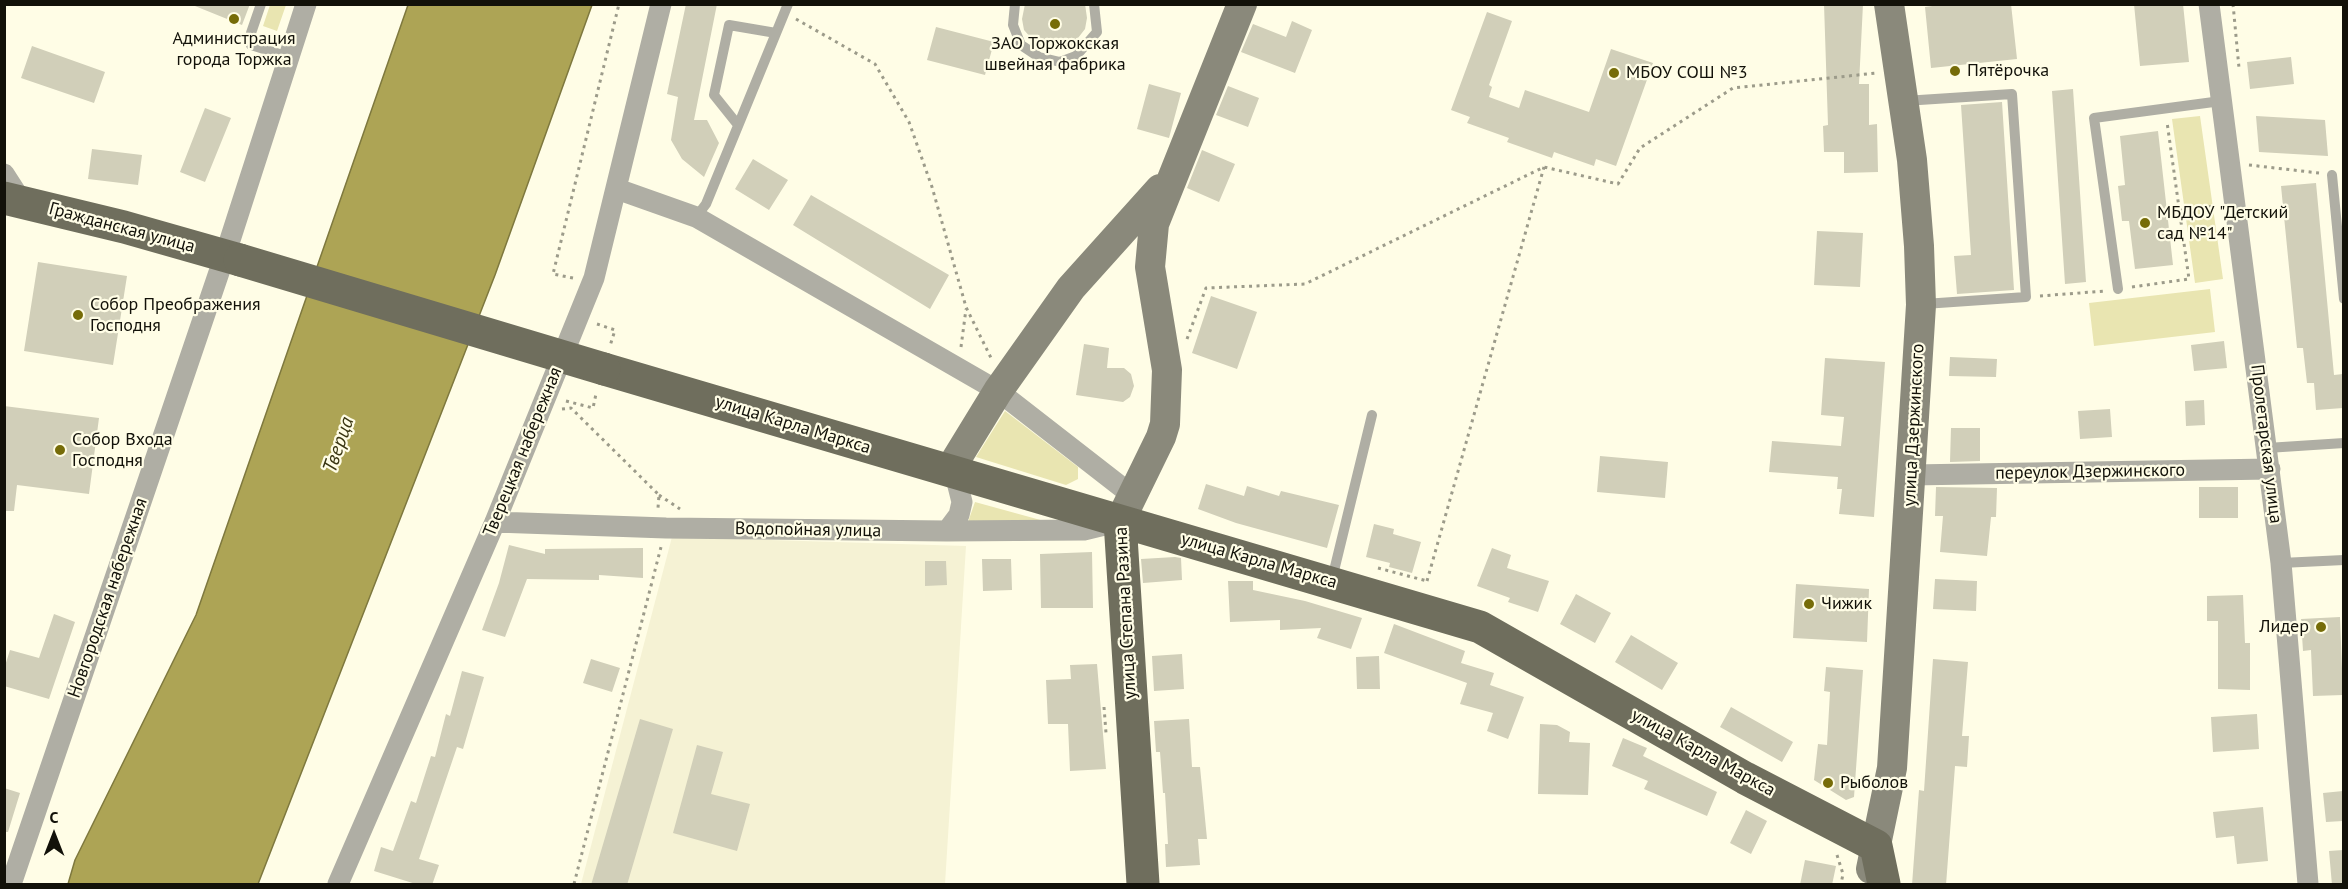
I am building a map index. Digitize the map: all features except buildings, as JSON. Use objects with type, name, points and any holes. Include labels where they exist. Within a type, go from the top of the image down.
[{"type":"main road","name":"улица Степана Разина","points":[[1143,885],[1126,508],[1165,424],[1167,370],[1150,267],[1154,224],[1242,4]]},
{"type":"main road","name":"улица Дзержинского","points":[[1868,885],[1892,768],[1921,305],[1916,189],[1889,4]]},
{"type":"main road","name":"улица Степана Разина","points":[[949,471],[999,391],[1071,288],[1173,176]]},
{"type":"main road","name":"Гражданская улица","points":[[13,200],[124,227],[604,369]]},
{"type":"main road","name":"улица Карла Маркса","points":[[604,369],[949,471],[1126,508],[1331,582],[1459,619],[1491,632],[1745,778],[1876,846]]},
{"type":"main road","points":[[1876,846],[1884,885]]},
{"type":"street","name":"Новгородская набережная","points":[[11,885],[232,258],[306,4]]},
{"type":"street","name":"Тверецкая набережная","points":[[339,884],[495,522],[594,278],[661,4]]},
{"type":"street","name":"Пролетарская улица","points":[[2209,4],[2280,563],[2308,885]]},
{"type":"street","points":[[4,174],[13,200]]},
{"type":"street","name":"улица Карла Маркса","points":[[616,189],[696,217],[999,391],[1126,508]]},
{"type":"street","name":"переулок Дзержинского","points":[[1911,475],[2268,459]]},
{"type":"street","points":[[947,531],[959,515],[962,502],[957,482],[949,471]]},
{"type":"street","name":"Водопойная улица","points":[[495,522],[662,528],[1084,530],[1126,508]]},
{"type":"lane","points":[[261,4],[251,33],[251,45],[289,57]]},
{"type":"lane","points":[[1015,4],[1013,25],[1021,45],[1039,57],[1060,62],[1076,56],[1097,32],[1094,4]]},
{"type":"lane","points":[[696,217],[706,204],[786,9]]},
{"type":"lane","points":[[738,125],[714,95],[729,25],[776,33]]},
{"type":"lane","points":[[1904,102],[2012,94],[2026,297],[1921,305]]},
{"type":"lane","points":[[2118,289],[2094,118],[2222,101]]},
{"type":"lane","points":[[2332,175],[2343,299]]},
{"type":"lane","points":[[1331,582],[1372,415]]},
{"type":"lane","points":[[2268,459],[2343,443]]},
{"type":"lane","points":[[2280,563],[2343,560]]},
{"type":"path","points":[[575,279],[553,274],[619,4]]},
{"type":"path","points":[[786,9],[875,64],[909,122],[932,187],[966,307],[995,366],[986,364]]},
{"type":"path","points":[[1186,342],[1206,288],[1305,284],[1544,167],[1618,184],[1640,148],[1733,88],[1899,70]]},
{"type":"path","points":[[2026,297],[2118,289],[2189,279],[2165,108]]},
{"type":"path","points":[[2249,165],[2332,175]]},
{"type":"path","points":[[1424,591],[1544,167]]},
{"type":"path","points":[[961,348],[966,307]]},
{"type":"path","points":[[566,401],[593,408],[615,330],[588,322]]},
{"type":"path","points":[[540,411],[571,408],[659,495],[662,528],[574,885]]},
{"type":"path","points":[[1369,566],[1427,581]]},
{"type":"path","points":[[1104,697],[1107,739]]},
{"type":"shaded area","points":[[270,5],[286,5],[277,31],[263,26]]},
{"type":"shaded area","points":[[2200,116],[2223,279],[2195,283],[2172,119]]},
{"type":"shaded area","points":[[2210,289],[2215,332],[2094,346],[2089,303]]},
{"type":"shaded area","points":[[1005,411],[1078,467],[1078,479],[1066,485],[976,457]]},
{"type":"shaded area","points":[[975,502],[1055,524],[968,522]]},
{"type":"shaded area","points":[[672,537],[966,546],[945,884],[581,884]]},
{"type":"water","name":"Тверца","points":[[408,5],[592,5],[495,275],[258,884],[68,884],[75,860],[196,615]]},
{"type":"place","name":"Администрация города Торжка","points":[[234,19]]},
{"type":"place","name":"ЗАО Торжокская швейная фабрика","points":[[1055,24]]},
{"type":"place","name":"Пятёрочка","points":[[1955,71]]},
{"type":"place","name":"МБОУ СОШ №3","points":[[1614,73]]},
{"type":"place","name":"МБДОУ \"Детский сад №14\"","points":[[2145,223]]},
{"type":"place","name":"Собор Преображения Господня","points":[[78,315]]},
{"type":"place","name":"Собор Входа Господня","points":[[60,450]]},
{"type":"place","name":"Чижик","points":[[1809,604]]},
{"type":"place","name":"Лидер","points":[[2321,627]]},
{"type":"place","name":"Рыболов","points":[[1828,783]]}]
